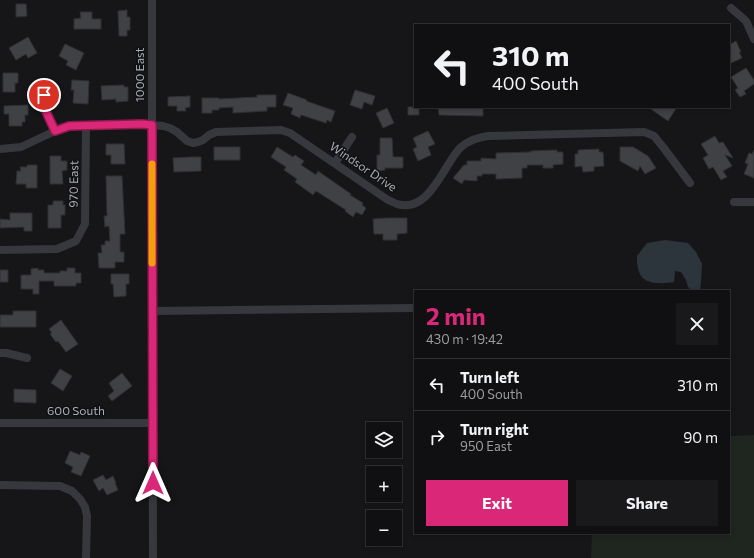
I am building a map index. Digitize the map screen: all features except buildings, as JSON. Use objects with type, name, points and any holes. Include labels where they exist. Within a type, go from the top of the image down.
[{"type":"street","name":"1000 East","points":[[152,0],[153,558]]},
{"type":"street","points":[[732,8],[746,21],[754,39]]},
{"type":"street","points":[[45,82],[44,107],[55,131]]},
{"type":"street","name":"970 East","points":[[0,250],[57,249],[76,241],[85,224],[86,125]]},
{"type":"street","points":[[0,149],[21,147],[69,126],[152,125]]},
{"type":"street","name":"Windsor Drive","points":[[152,125],[170,128],[187,141],[193,143],[203,140],[216,132],[281,130],[290,133],[388,200],[398,204],[408,205],[419,202],[428,195],[461,148],[473,139],[488,136],[644,132],[654,136],[690,183]]},
{"type":"street","points":[[335,163],[352,137]]},
{"type":"street","points":[[734,202],[754,202]]},
{"type":"street","points":[[153,311],[414,308]]},
{"type":"street","points":[[0,353],[27,358]]},
{"type":"street","name":"600 South","points":[[0,423],[152,423]]},
{"type":"street","points":[[0,485],[60,486],[72,492],[80,499],[85,507],[87,516],[86,558]]},
{"type":"shaded area","points":[[665,240],[688,243],[696,252],[702,264],[700,290],[692,290],[688,287],[681,272],[675,271],[674,282],[670,283],[654,283],[641,276],[638,268],[637,256],[647,243]]},
{"type":"shaded area","points":[[754,435],[754,558],[591,558],[592,534],[730,534],[730,436]]},
{"type":"slow traffic","points":[[152,164],[152,263]]},
{"type":"route","points":[[44,95],[44,107],[55,131],[69,126],[152,125],[153,483]]}]
